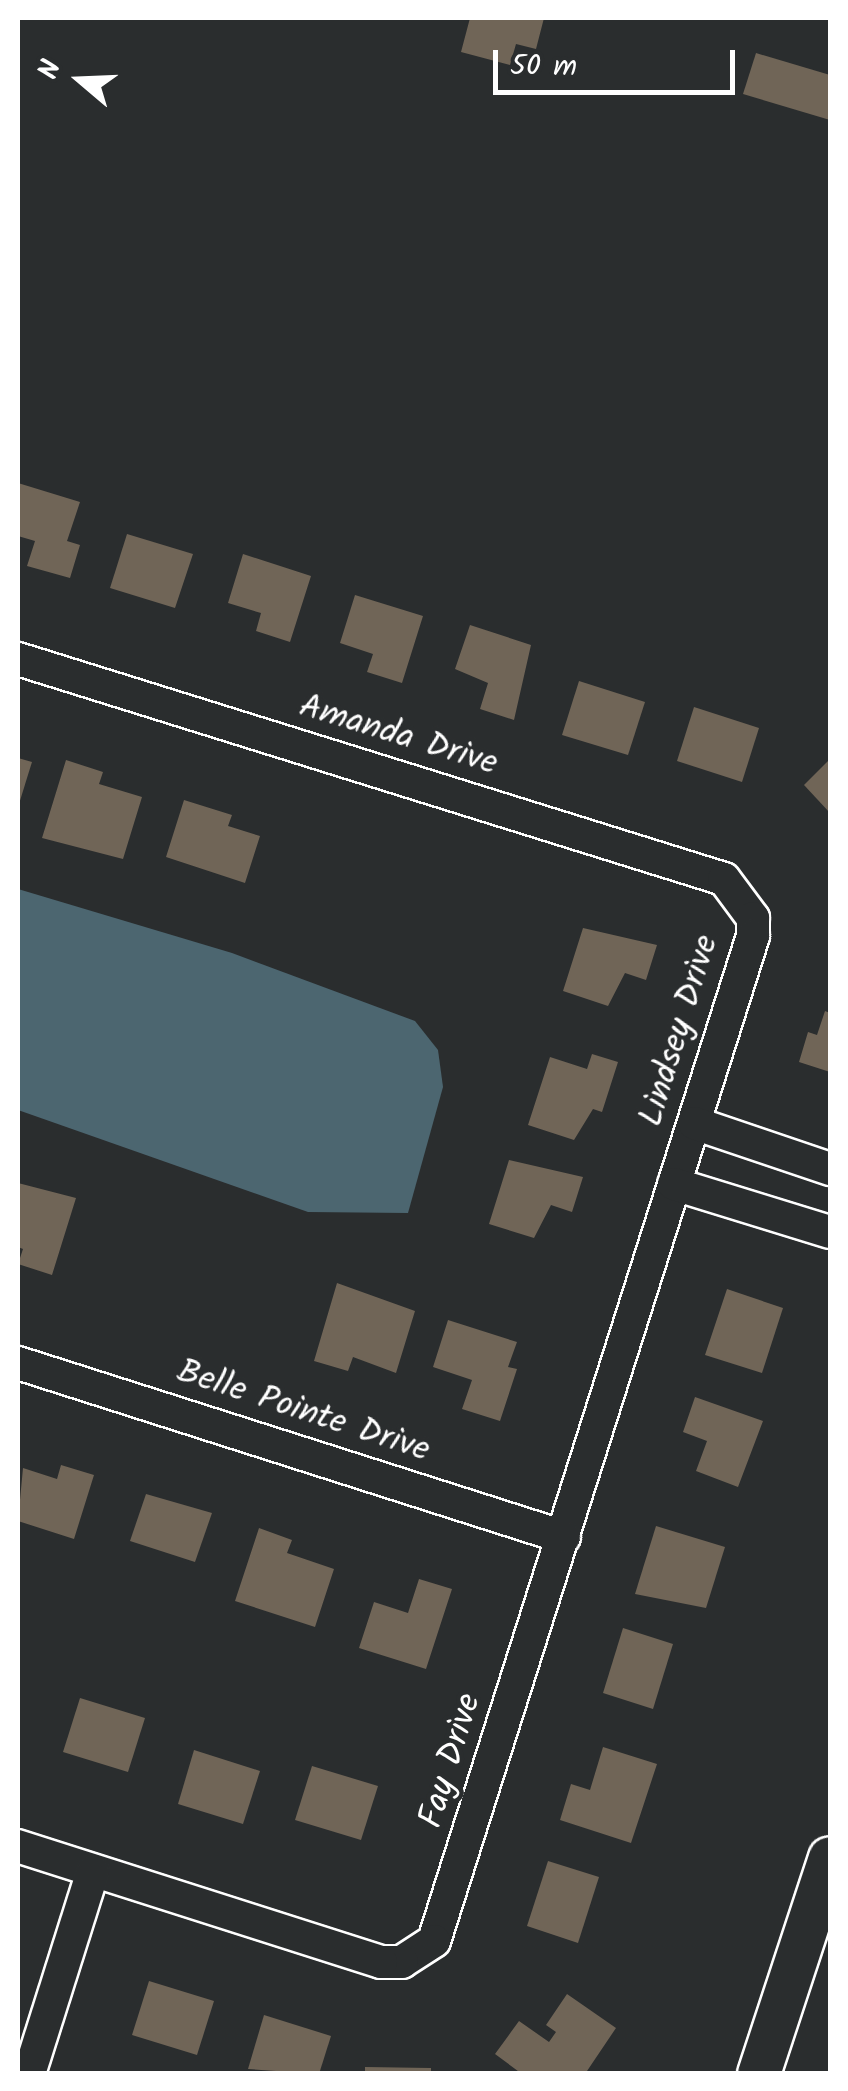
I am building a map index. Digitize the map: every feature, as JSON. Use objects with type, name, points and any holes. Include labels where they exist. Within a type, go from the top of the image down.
[{"type":"main road","points":[[759,2074],[824,1895],[830,1858]]},
{"type":"street","name":"Amanda Drive","points":[[18,658],[724,879],[748,902]]},
{"type":"street","name":"Lindsey Drive","points":[[674,1184],[754,936],[748,902]]},
{"type":"street","points":[[694,1123],[830,1169]]},
{"type":"street","points":[[674,1184],[830,1232]]},
{"type":"street","name":"Fay Drive","points":[[18,1846],[381,1962],[420,1954],[440,1929],[674,1184]]},
{"type":"street","name":"Belle Pointe Drive","points":[[18,1363],[564,1537]]},
{"type":"street","points":[[29,2074],[93,1870]]},
{"type":"water","points":[[18,889],[232,953],[415,1021],[438,1050],[443,1087],[408,1213],[308,1212],[18,1110]]},
{"type":"building","points":[[470,18],[544,18],[536,49],[516,44],[510,65],[461,52]]},
{"type":"building","points":[[756,53],[830,75],[830,120],[743,94]]},
{"type":"building","points":[[18,483],[80,502],[67,541],[80,545],[70,578],[27,566],[35,541],[18,536]]},
{"type":"building","points":[[127,534],[193,554],[175,608],[110,588]]},
{"type":"building","points":[[243,554],[311,576],[290,642],[256,631],[261,613],[228,603]]},
{"type":"building","points":[[355,595],[423,616],[402,683],[367,672],[373,654],[340,643]]},
{"type":"building","points":[[470,625],[531,645],[514,720],[480,709],[488,683],[455,669]]},
{"type":"building","points":[[579,681],[645,702],[628,755],[562,735]]},
{"type":"building","points":[[694,707],[759,728],[742,782],[677,761]]},
{"type":"building","points":[[18,758],[32,762],[18,807]]},
{"type":"building","points":[[830,759],[830,813],[804,785]]},
{"type":"building","points":[[66,760],[103,772],[99,784],[142,797],[123,859],[42,838]]},
{"type":"building","points":[[184,800],[232,815],[228,826],[260,836],[245,883],[166,857]]},
{"type":"building","points":[[583,928],[657,945],[646,980],[625,973],[608,1006],[563,991]]},
{"type":"building","points":[[825,1011],[830,1013],[830,1072],[799,1062],[808,1032],[817,1035]]},
{"type":"building","points":[[592,1054],[618,1062],[602,1112],[593,1109],[574,1140],[528,1125],[550,1057],[587,1069]]},
{"type":"building","points":[[509,1160],[583,1177],[572,1212],[551,1205],[534,1238],[489,1224]]},
{"type":"building","points":[[18,1183],[76,1198],[52,1275],[18,1264],[23,1249],[18,1247]]},
{"type":"building","points":[[337,1283],[415,1311],[396,1373],[353,1357],[348,1371],[314,1361]]},
{"type":"building","points":[[727,1289],[783,1308],[762,1373],[705,1355]]},
{"type":"building","points":[[448,1320],[517,1342],[508,1367],[517,1369],[500,1421],[462,1409],[472,1380],[433,1367]]},
{"type":"building","points":[[695,1397],[763,1421],[738,1487],[696,1471],[707,1441],[683,1432]]},
{"type":"building","points":[[61,1465],[94,1475],[74,1539],[18,1521],[23,1468],[57,1479]]},
{"type":"building","points":[[146,1494],[212,1513],[195,1562],[130,1541]]},
{"type":"building","points":[[656,1526],[725,1547],[706,1608],[635,1594]]},
{"type":"building","points":[[259,1528],[292,1540],[287,1553],[334,1569],[315,1627],[235,1601]]},
{"type":"building","points":[[419,1579],[452,1589],[426,1669],[359,1648],[374,1602],[408,1613]]},
{"type":"building","points":[[623,1628],[673,1644],[653,1709],[603,1693]]},
{"type":"building","points":[[80,1698],[145,1718],[128,1772],[63,1752]]},
{"type":"building","points":[[603,1747],[657,1764],[631,1843],[560,1820],[571,1784],[590,1790]]},
{"type":"building","points":[[194,1750],[260,1771],[243,1824],[178,1804]]},
{"type":"building","points":[[312,1766],[378,1786],[361,1840],[295,1820]]},
{"type":"building","points":[[548,1861],[599,1877],[578,1943],[527,1926]]},
{"type":"building","points":[[149,1981],[214,2001],[197,2055],[132,2035]]},
{"type":"building","points":[[567,1994],[616,2028],[585,2074],[522,2074],[495,2054],[519,2021],[549,2042],[556,2032],[546,2025]]},
{"type":"building","points":[[264,2015],[331,2036],[319,2074],[248,2069]]},
{"type":"building","points":[[365,2067],[431,2068],[431,2074],[365,2074]]}]
